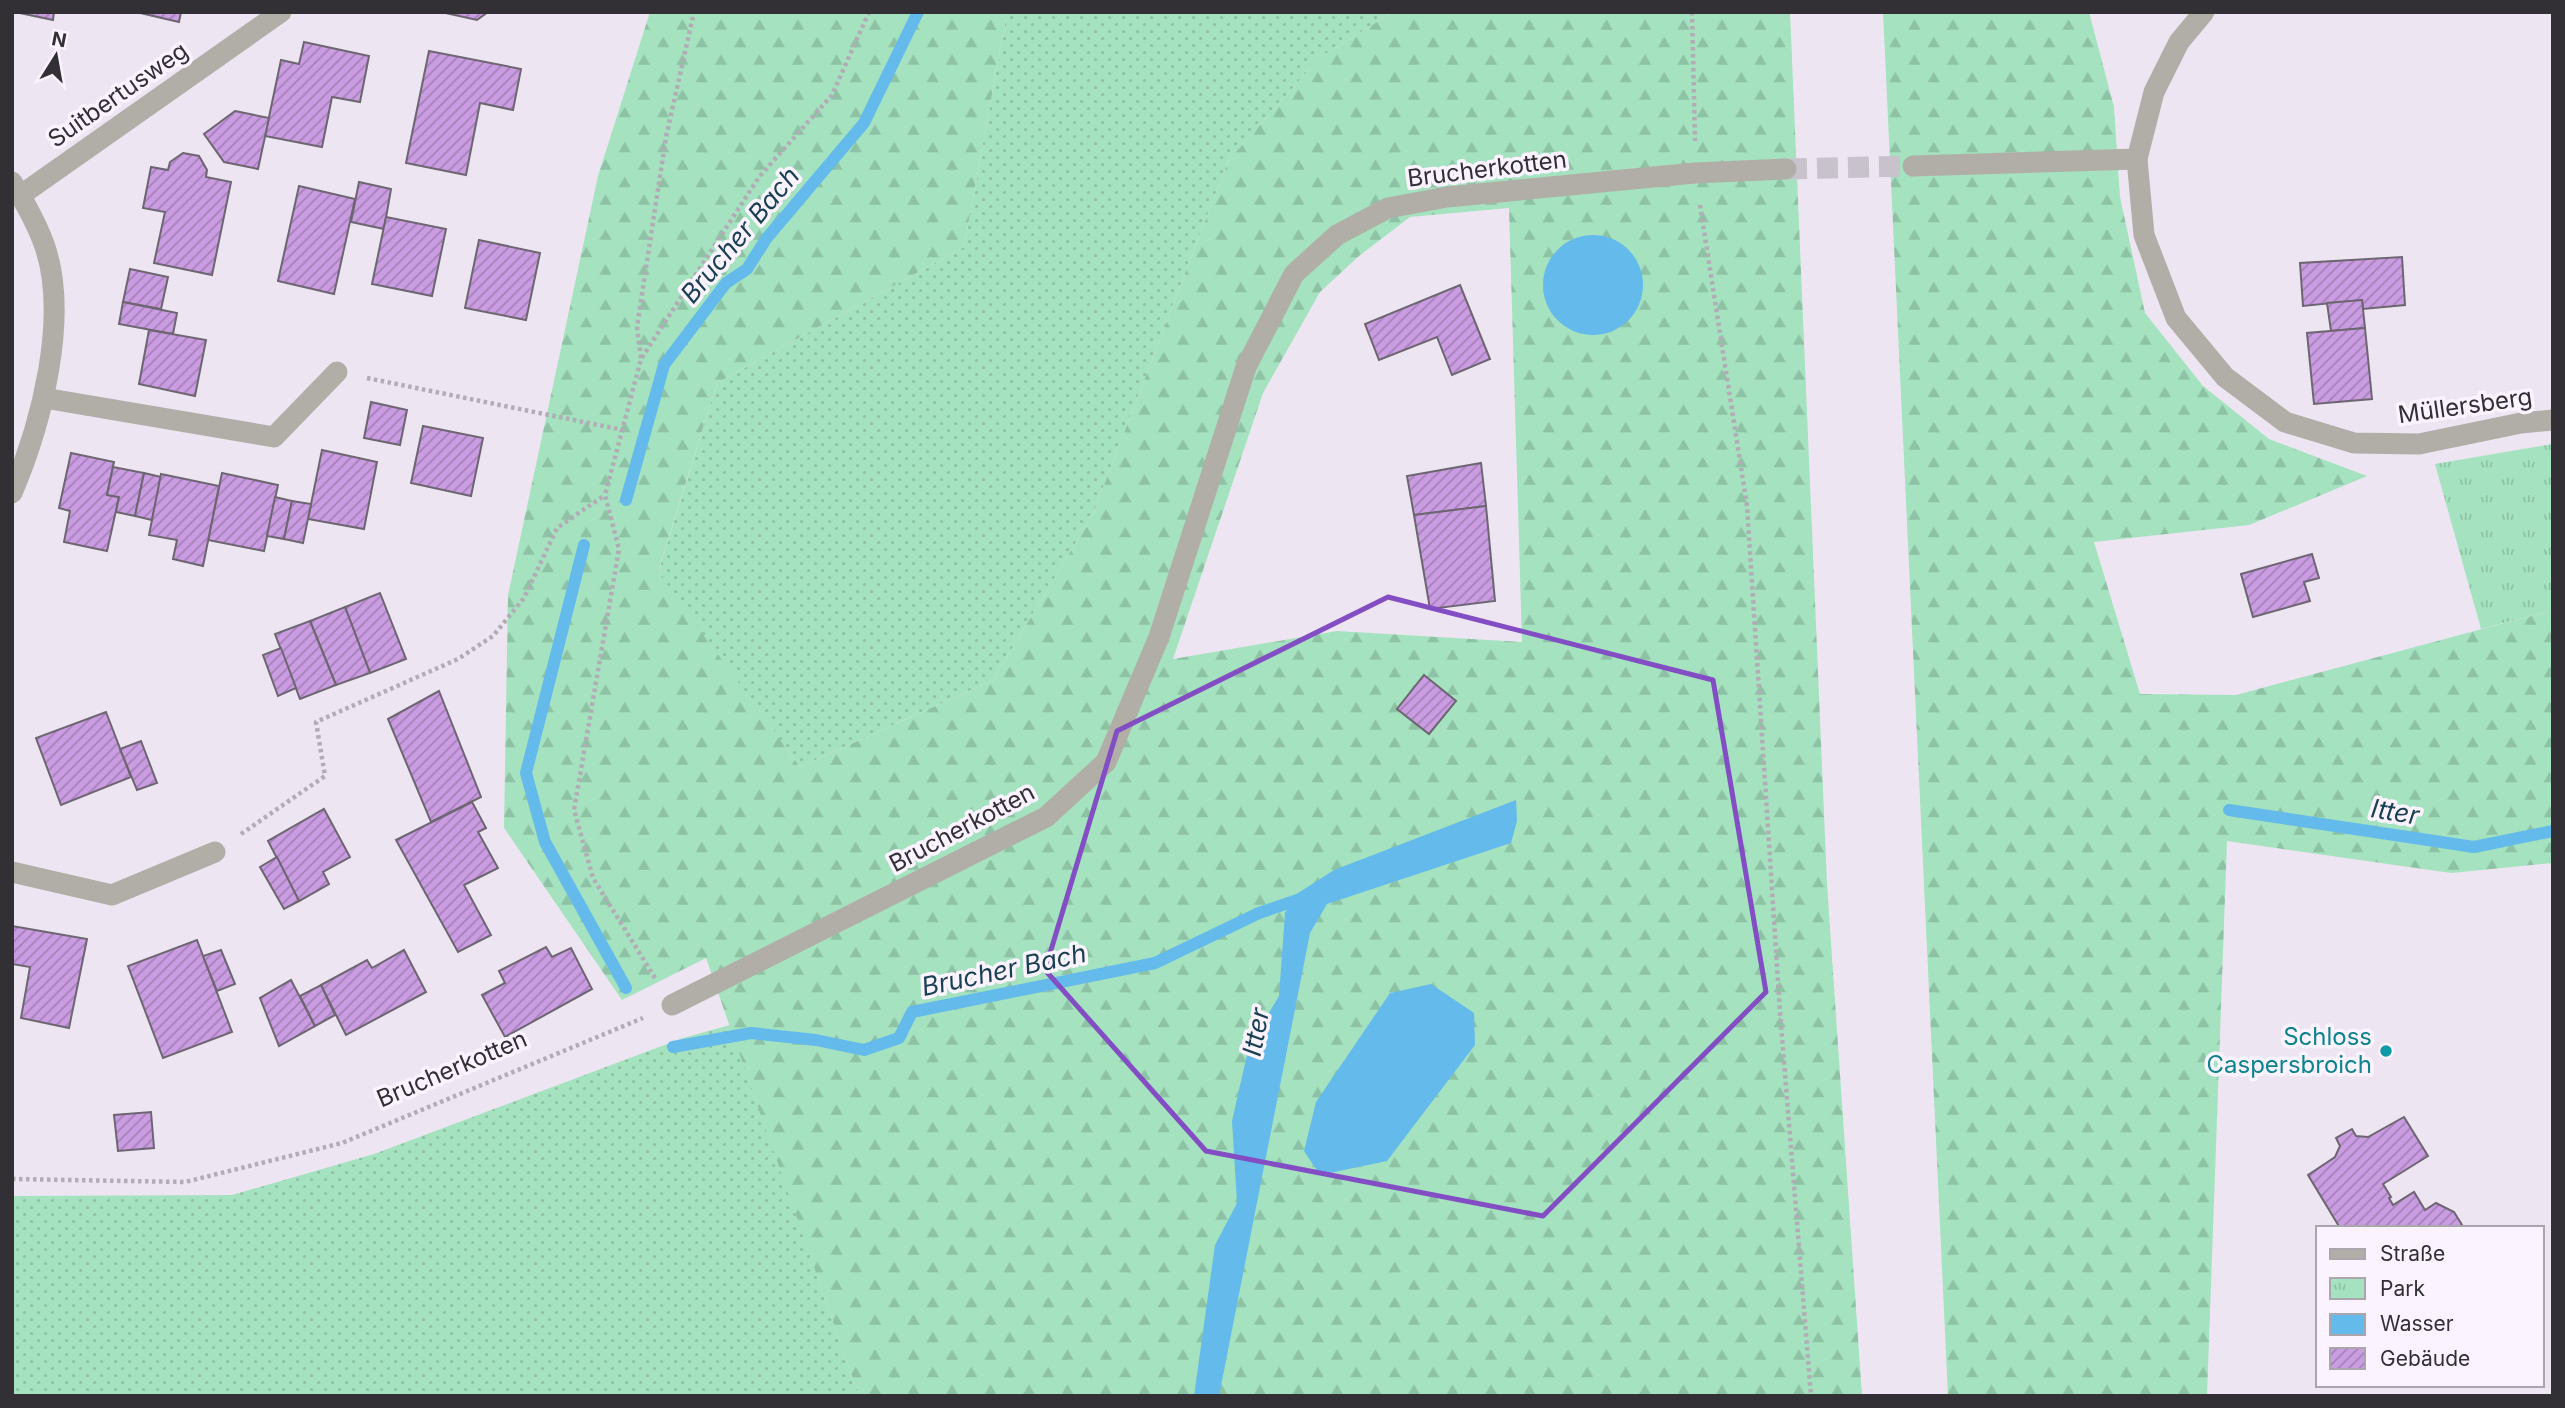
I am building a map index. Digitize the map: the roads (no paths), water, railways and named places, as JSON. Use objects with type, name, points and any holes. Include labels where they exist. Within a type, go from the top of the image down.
[{"type":"street","name":"Suitbertusweg","points":[[17,189],[281,12]]},
{"type":"street","name":"Müllersberg","points":[[2204,12],[2179,43],[2154,92],[2137,159],[2144,235],[2176,318],[2225,377],[2285,422],[2354,443],[2419,444],[2521,423],[2553,420]]},
{"type":"street","points":[[1913,166],[2137,159]]},
{"type":"street","name":"Brucherkotten","points":[[672,1005],[1046,817],[1106,762],[1159,637],[1246,368],[1294,274],[1338,235],[1388,208],[1447,197],[1695,173],[1786,169]]},
{"type":"street","points":[[12,493],[44,398],[54,320],[44,245],[17,189]]},
{"type":"street","points":[[44,398],[274,437],[337,372]]},
{"type":"street","points":[[12,872],[111,895],[215,852]]},
{"type":"water","points":[[1593,235],[1612,238],[1629,249],[1640,266],[1643,285],[1640,304],[1629,321],[1612,332],[1593,335],[1574,332],[1557,321],[1546,304],[1543,285],[1546,266],[1557,249],[1574,238]]},
{"type":"water","points":[[1516,800],[1517,821],[1511,843],[1327,904],[1310,933],[1219,1396],[1194,1396],[1215,1245],[1237,1203],[1232,1121],[1249,1046],[1279,996],[1285,913],[1295,895],[1334,870]]},
{"type":"water","points":[[1431,984],[1474,1013],[1475,1045],[1387,1161],[1320,1175],[1304,1151],[1316,1102],[1390,993]]},
{"type":"waterway","name":"Brucher Bach","points":[[626,500],[664,365],[726,283],[747,269],[766,239],[864,123],[918,12]]},
{"type":"waterway","name":"Brucher Bach","points":[[584,545],[526,773],[545,842],[626,988]]},
{"type":"waterway","name":"Itter","points":[[2229,810],[2474,847],[2553,831]]},
{"type":"waterway","name":"Brucher Bach","points":[[673,1047],[751,1033],[816,1040],[864,1050],[899,1038],[912,1012],[1155,963],[1259,913],[1306,897]]},
{"type":"tunnel","points":[[1786,169],[1913,166]]},
{"type":"place","name":"Schloss Caspersbroich","points":[[2386,1051]]}]
